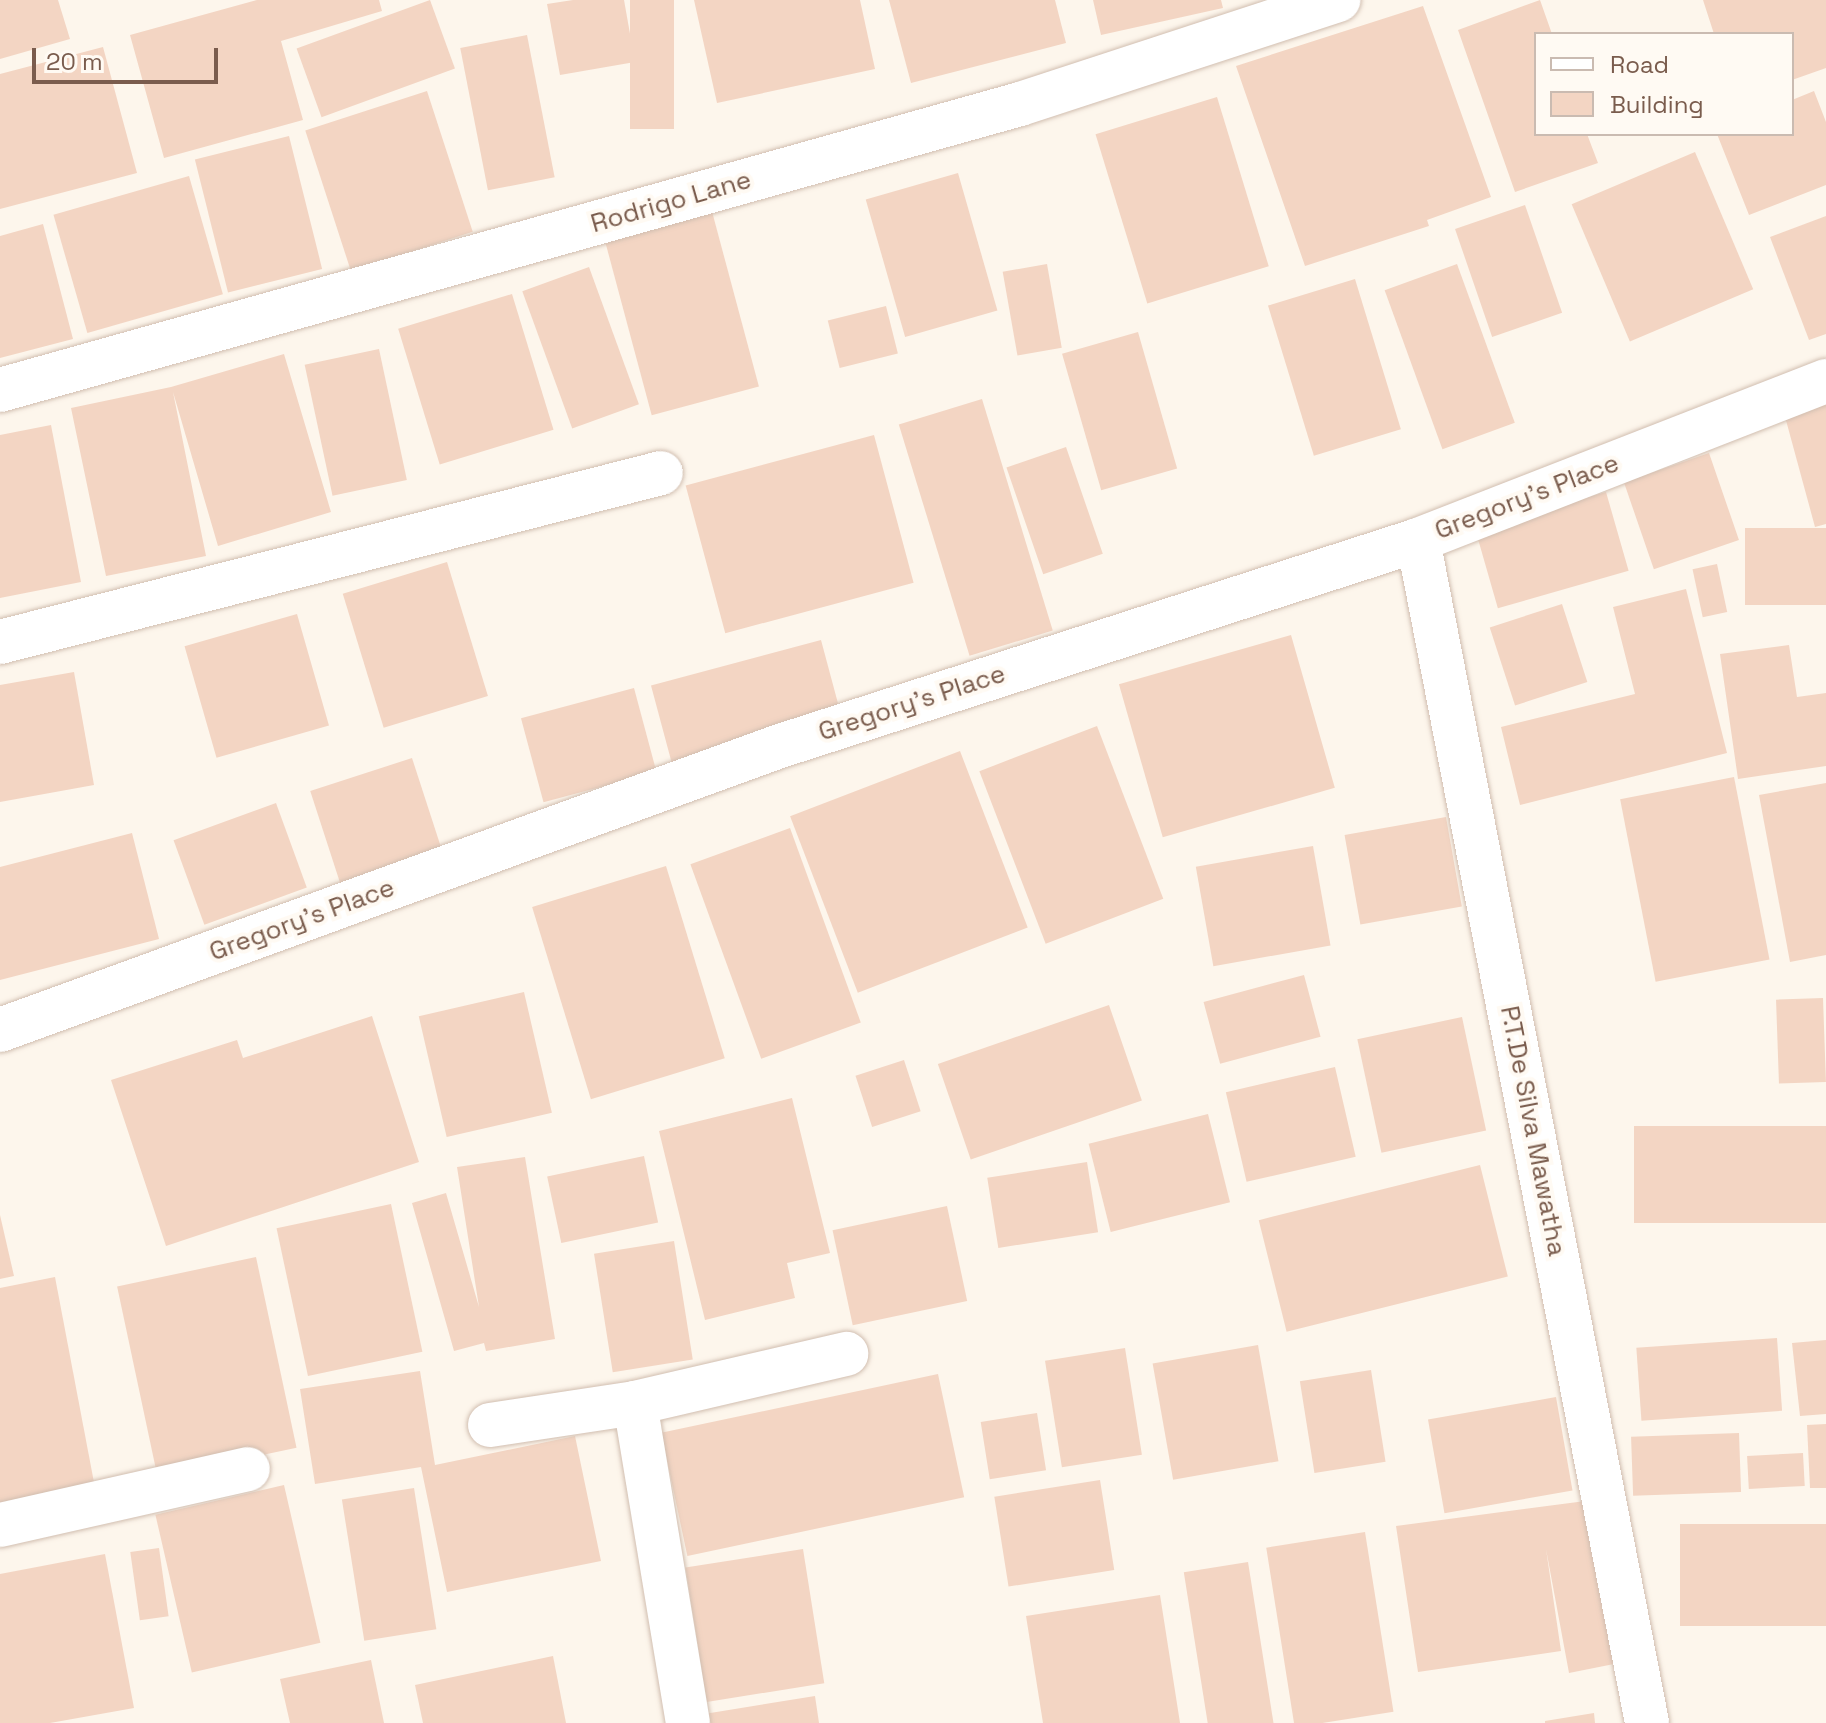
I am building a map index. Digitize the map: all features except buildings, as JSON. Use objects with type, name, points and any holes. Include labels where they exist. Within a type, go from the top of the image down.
[{"type":"street","name":"Rodrigo Lane","points":[[0,390],[1020,104],[1338,0]]},
{"type":"street","name":"Gregory's Place","points":[[0,1030],[780,746],[1418,540],[1826,381]]},
{"type":"street","points":[[0,642],[661,473]]},
{"type":"street","name":"P.T.De Silva Mawatha","points":[[1418,540],[1647,1723]]},
{"type":"street","points":[[490,1425],[635,1403],[846,1354]]},
{"type":"street","points":[[635,1403],[688,1723]]},
{"type":"street","points":[[0,1525],[248,1469]]}]
